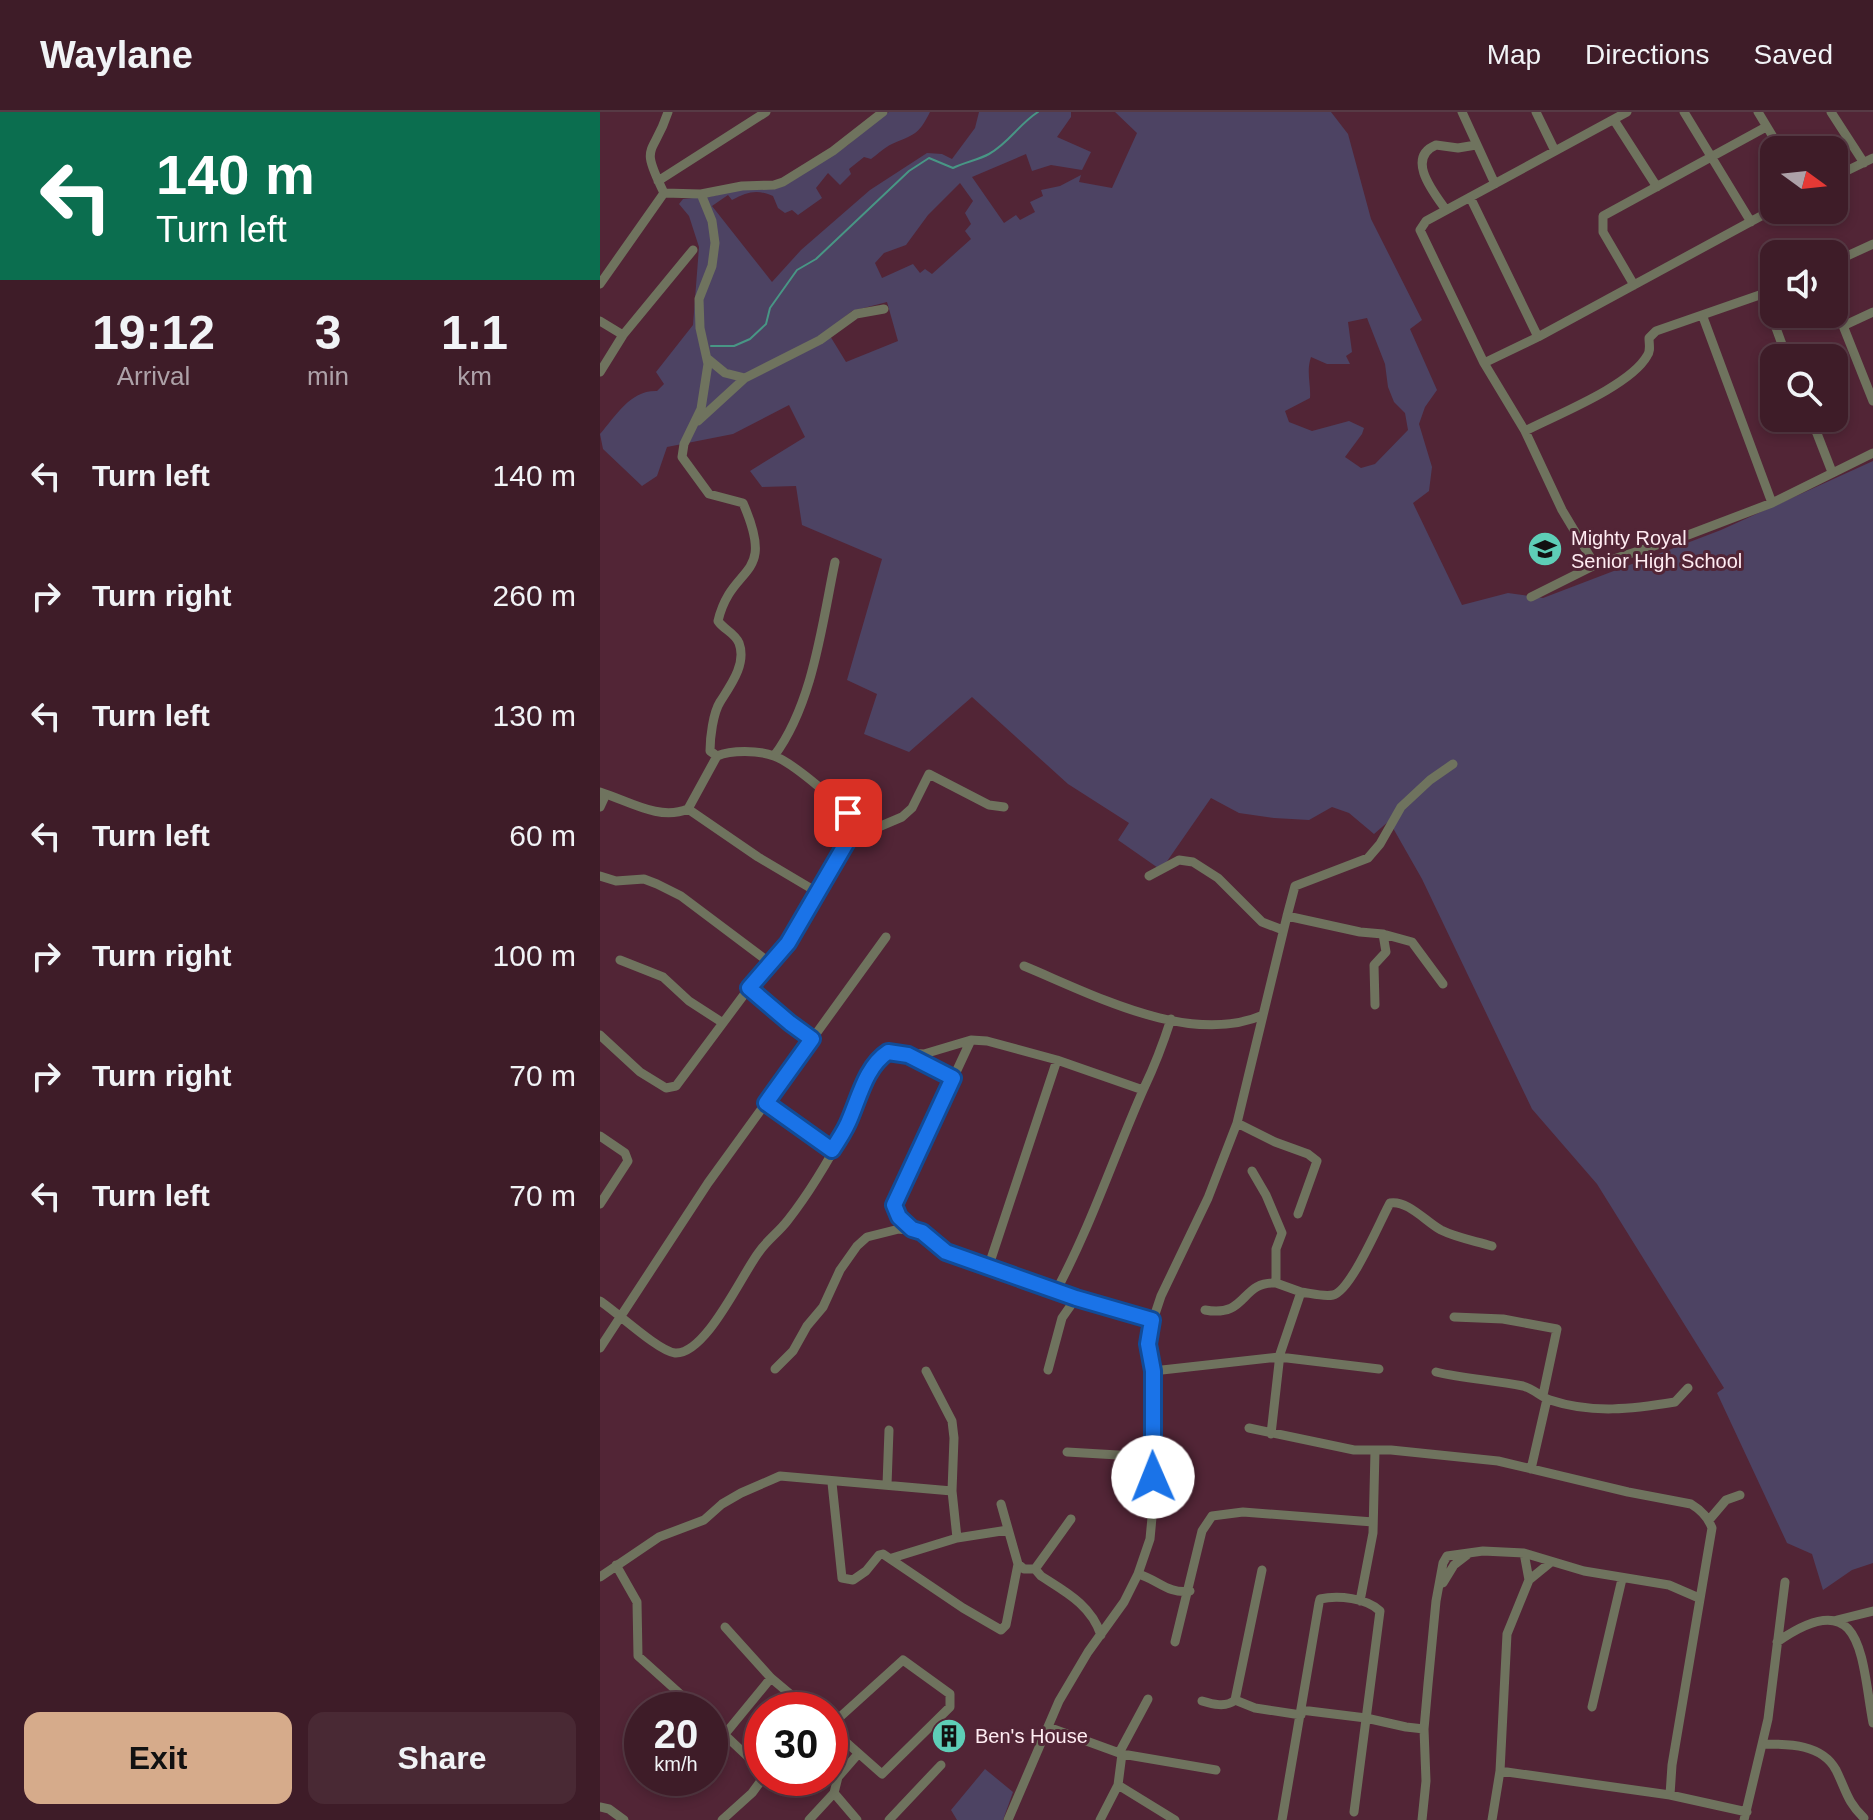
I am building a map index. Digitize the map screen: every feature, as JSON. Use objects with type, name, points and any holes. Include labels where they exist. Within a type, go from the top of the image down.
[{"type":"street","points":[[664,193],[648,157],[668,112]]},
{"type":"street","points":[[658,181],[766,112]]},
{"type":"street","points":[[664,193],[701,194],[783,182],[833,151],[883,112]]},
{"type":"street","points":[[1462,112],[1495,184]]},
{"type":"street","points":[[1536,112],[1555,151]]},
{"type":"street","points":[[1595,565],[1562,510],[1525,431],[1484,363],[1420,230],[1426,221],[1627,112]]},
{"type":"street","points":[[1684,112],[1751,222]]},
{"type":"street","points":[[1758,112],[1772,136]]},
{"type":"street","points":[[1831,112],[1868,160],[1848,170]]},
{"type":"street","points":[[1614,120],[1657,187]]},
{"type":"street","points":[[1634,285],[1603,232],[1603,216],[1766,127]]},
{"type":"street","points":[[1446,210],[1424,175],[1421,164],[1424,154],[1436,145],[1458,148],[1476,145]]},
{"type":"street","points":[[600,284],[664,193]]},
{"type":"street","points":[[600,1035],[647,1077],[661,1087],[671,1088],[694,1064],[749,988],[788,943],[848,840],[851,822],[848,813],[815,784],[774,756],[710,751],[720,702],[733,683],[741,652],[738,642],[718,621],[731,588],[749,572],[757,550],[743,503],[709,494],[682,457],[684,444],[703,400],[708,359],[700,328],[699,299],[712,266],[715,243],[712,221],[701,194]]},
{"type":"street","points":[[1470,197],[1538,337]]},
{"type":"street","points":[[1484,363],[1760,217]]},
{"type":"street","points":[[1848,256],[1873,244]]},
{"type":"street","points":[[600,372],[623,335],[693,250]]},
{"type":"street","points":[[1525,431],[1618,383],[1646,359],[1650,352],[1649,338],[1656,331],[1760,296]]},
{"type":"street","points":[[695,423],[745,378],[820,340],[856,314],[884,309]]},
{"type":"street","points":[[1848,324],[1873,312]]},
{"type":"street","points":[[1703,317],[1772,503]]},
{"type":"street","points":[[600,321],[623,335]]},
{"type":"street","points":[[1844,328],[1872,394]]},
{"type":"street","points":[[708,359],[725,373],[745,378]]},
{"type":"street","points":[[1816,432],[1832,472]]},
{"type":"street","points":[[1531,597],[1595,565],[1688,535],[1772,503],[1873,453]]},
{"type":"street","points":[[774,756],[807,686],[835,562]]},
{"type":"street","points":[[600,807],[603,793],[668,815],[688,809],[721,754]]},
{"type":"street","points":[[1008,1820],[1072,1676],[1124,1602],[1138,1574],[1151,1528],[1154,1496],[1153,1371],[1148,1344],[1152,1320],[1208,1198],[1237,1123],[1295,886],[1368,858],[1380,844],[1401,807],[1453,764]]},
{"type":"street","points":[[848,840],[902,817],[912,808],[929,774],[989,805],[1004,807]]},
{"type":"street","points":[[688,809],[758,857],[807,883],[817,892]]},
{"type":"street","points":[[1149,876],[1179,860],[1193,862],[1218,878],[1262,922],[1283,930]]},
{"type":"street","points":[[600,876],[616,881],[644,879],[669,890],[770,963]]},
{"type":"street","points":[[1287,916],[1412,942],[1443,984]]},
{"type":"street","points":[[1375,1005],[1374,965],[1386,952],[1383,934]]},
{"type":"street","points":[[600,1348],[708,1183],[886,937]]},
{"type":"street","points":[[620,960],[663,977],[689,1001],[723,1023]]},
{"type":"street","points":[[1024,966],[1116,1003],[1187,1024],[1221,1025],[1263,1015]]},
{"type":"street","points":[[749,988],[812,1039]]},
{"type":"street","points":[[1066,1309],[1060,1292],[1143,1090],[1158,1061],[1171,1019]]},
{"type":"street","points":[[600,1301],[652,1341],[673,1353],[687,1351],[695,1345],[707,1332],[759,1250],[795,1211],[846,1127],[875,1064],[888,1052],[924,1054],[971,1040],[987,1041],[1057,1060],[1143,1090]]},
{"type":"street","points":[[912,1229],[899,1217],[894,1205],[971,1040]]},
{"type":"street","points":[[908,1055],[953,1078]]},
{"type":"street","points":[[989,1265],[1057,1060]]},
{"type":"street","points":[[766,1103],[832,1150]]},
{"type":"street","points":[[1237,1123],[1308,1154],[1317,1161],[1298,1214]]},
{"type":"street","points":[[600,1136],[625,1153],[628,1161],[600,1204]]},
{"type":"street","points":[[1252,1171],[1282,1233],[1276,1249],[1276,1283]]},
{"type":"street","points":[[1205,1310],[1228,1311],[1257,1286],[1276,1283],[1301,1292],[1337,1293],[1355,1269],[1390,1203],[1405,1206],[1443,1231],[1492,1246]]},
{"type":"street","points":[[775,1369],[793,1351],[807,1326],[823,1307],[840,1270],[857,1246],[867,1237],[899,1229],[922,1232],[946,1252],[1076,1298],[1152,1320]]},
{"type":"street","points":[[1271,1434],[1279,1357],[1301,1292]]},
{"type":"street","points":[[1048,1370],[1066,1309],[1076,1298]]},
{"type":"street","points":[[1454,1317],[1503,1319],[1557,1329],[1531,1469]]},
{"type":"street","points":[[1153,1371],[1279,1357],[1379,1369]]},
{"type":"street","points":[[926,1371],[952,1421],[952,1491],[957,1538]]},
{"type":"street","points":[[1436,1372],[1524,1387],[1545,1397],[1590,1408],[1639,1409],[1675,1402],[1688,1388]]},
{"type":"street","points":[[1249,1428],[1354,1450],[1457,1455],[1691,1504],[1709,1520],[1712,1528],[1672,1765],[1670,1795]]},
{"type":"street","points":[[887,1485],[889,1430]]},
{"type":"street","points":[[1360,1601],[1370,1557],[1375,1451]]},
{"type":"street","points":[[1067,1452],[1152,1457]]},
{"type":"street","points":[[600,1577],[659,1537],[704,1520],[722,1504],[772,1479],[788,1476],[832,1483],[952,1491]]},
{"type":"street","points":[[832,1483],[842,1578],[853,1580],[866,1571],[879,1555],[892,1558],[963,1608],[1001,1630],[1006,1625],[1018,1564],[1001,1504]]},
{"type":"street","points":[[1709,1520],[1726,1500],[1740,1495]]},
{"type":"street","points":[[1175,1642],[1190,1591],[1202,1531],[1212,1516],[1243,1512],[1373,1522]]},
{"type":"street","points":[[1035,1569],[1071,1519]]},
{"type":"street","points":[[892,1558],[957,1538],[1008,1530]]},
{"type":"street","points":[[1422,1820],[1427,1770],[1424,1729],[1439,1586],[1447,1556],[1473,1551],[1524,1553],[1622,1579],[1669,1585],[1699,1598]]},
{"type":"street","points":[[1524,1553],[1529,1580]]},
{"type":"street","points":[[1492,1820],[1500,1771],[1507,1634],[1514,1610],[1529,1580],[1551,1562]]},
{"type":"street","points":[[1018,1564],[1024,1569],[1035,1569],[1087,1609],[1101,1635]]},
{"type":"street","points":[[616,1565],[637,1602],[638,1656],[678,1692]]},
{"type":"street","points":[[1202,1701],[1221,1705],[1231,1704],[1235,1700],[1262,1570]]},
{"type":"street","points":[[1138,1574],[1153,1578],[1166,1588],[1190,1591]]},
{"type":"street","points":[[1592,1707],[1622,1579]]},
{"type":"street","points":[[1500,1771],[1670,1795],[1745,1816],[1763,1744],[1785,1582]]},
{"type":"street","points":[[1282,1820],[1320,1599],[1330,1597],[1360,1601],[1380,1611],[1354,1812]]},
{"type":"street","points":[[1777,1642],[1817,1620],[1837,1620],[1873,1611]]},
{"type":"street","points":[[1837,1620],[1848,1626],[1857,1640],[1873,1723]]},
{"type":"street","points":[[725,1627],[788,1692]]},
{"type":"street","points":[[848,1710],[903,1660],[950,1694],[950,1707],[884,1774],[877,1772],[848,1744]]},
{"type":"street","points":[[728,1730],[771,1678]]},
{"type":"street","points":[[1100,1820],[1118,1785],[1120,1754],[1148,1699]]},
{"type":"street","points":[[1235,1700],[1255,1708],[1366,1718],[1424,1729]]},
{"type":"street","points":[[1048,1727],[1120,1754],[1216,1770]]},
{"type":"street","points":[[728,1737],[744,1752]]},
{"type":"street","points":[[1763,1744],[1804,1747],[1826,1756],[1835,1768],[1852,1807],[1864,1818]]},
{"type":"street","points":[[848,1766],[858,1754]]},
{"type":"street","points":[[889,1820],[941,1765]]},
{"type":"street","points":[[1118,1785],[1175,1820]]},
{"type":"street","points":[[722,1820],[749,1796]]},
{"type":"street","points":[[809,1820],[831,1796]]},
{"type":"street","points":[[837,1796],[857,1820]]},
{"type":"street","points":[[600,1807],[609,1809],[624,1820]]},
{"type":"shaded area","points":[[889,112],[930,112],[915,133],[889,145],[871,159],[864,157],[849,169],[851,174],[840,185],[828,173],[816,188],[822,198],[798,215],[792,210],[785,213],[778,208],[773,196],[757,192],[732,200],[728,195],[712,206],[772,282],[801,250],[870,190],[927,153],[942,154],[952,159],[975,128],[979,112],[1071,112],[1071,117],[1057,137],[1091,152],[1082,170],[1051,165],[1032,171],[1026,154],[972,177],[1004,223],[1016,215],[1020,220],[1035,212],[1030,202],[1043,196],[1041,190],[1060,186],[1081,175],[1079,182],[1112,188],[1137,133],[1115,112],[1331,112],[1348,134],[1371,219],[1422,320],[1410,329],[1437,390],[1425,407],[1419,424],[1432,467],[1429,491],[1413,503],[1462,605],[1508,593],[1543,598],[1721,530],[1873,461],[1873,1563],[1852,1570],[1823,1590],[1812,1554],[1787,1543],[1717,1393],[1724,1388],[1597,1184],[1532,1109],[1422,879],[1389,821],[1374,834],[1349,813],[1332,807],[1309,820],[1274,818],[1239,813],[1211,798],[1161,870],[1118,840],[1129,823],[1068,784],[972,697],[909,752],[864,734],[877,694],[847,680],[882,559],[802,525],[796,486],[762,487],[750,471],[805,437],[789,405],[733,434],[667,447],[657,476],[642,486],[603,449],[600,434],[631,399],[657,391],[664,384],[656,372],[693,325],[699,247],[689,216],[679,204],[683,199],[784,186],[848,145]],"holes":[[[960,183],[973,201],[965,213],[971,224],[965,231],[971,239],[932,274],[925,269],[920,273],[913,264],[882,278],[875,263],[884,253],[906,245],[928,215]],[[887,302],[898,341],[846,362],[827,331],[852,311]],[[1367,318],[1385,364],[1388,387],[1394,402],[1405,413],[1408,430],[1375,464],[1361,468],[1345,457],[1364,428],[1349,421],[1312,431],[1289,422],[1285,411],[1310,398],[1311,357],[1327,364],[1350,364],[1346,356],[1352,352],[1348,322]]]},
{"type":"shaded area","points":[[985,1769],[1013,1792],[1003,1820],[957,1820],[951,1810]]},
{"type":"waterway","points":[[711,346],[734,346],[750,339],[766,324],[770,308],[797,270],[816,259],[909,171],[929,158],[953,168],[985,156],[996,150],[1038,112]]},
{"type":"place","name":"Mighty Royal Senior High School","points":[[1545,549]]},
{"type":"place","name":"Ben's House","points":[[949,1736]]},
{"type":"route","points":[[848,813],[851,822],[848,840],[788,943],[749,988],[812,1039],[766,1103],[832,1150],[875,1064],[888,1052],[908,1055],[953,1078],[894,1205],[895,1211],[912,1229],[922,1232],[946,1252],[1076,1298],[1152,1320],[1148,1344],[1153,1371],[1153,1477]]}]
